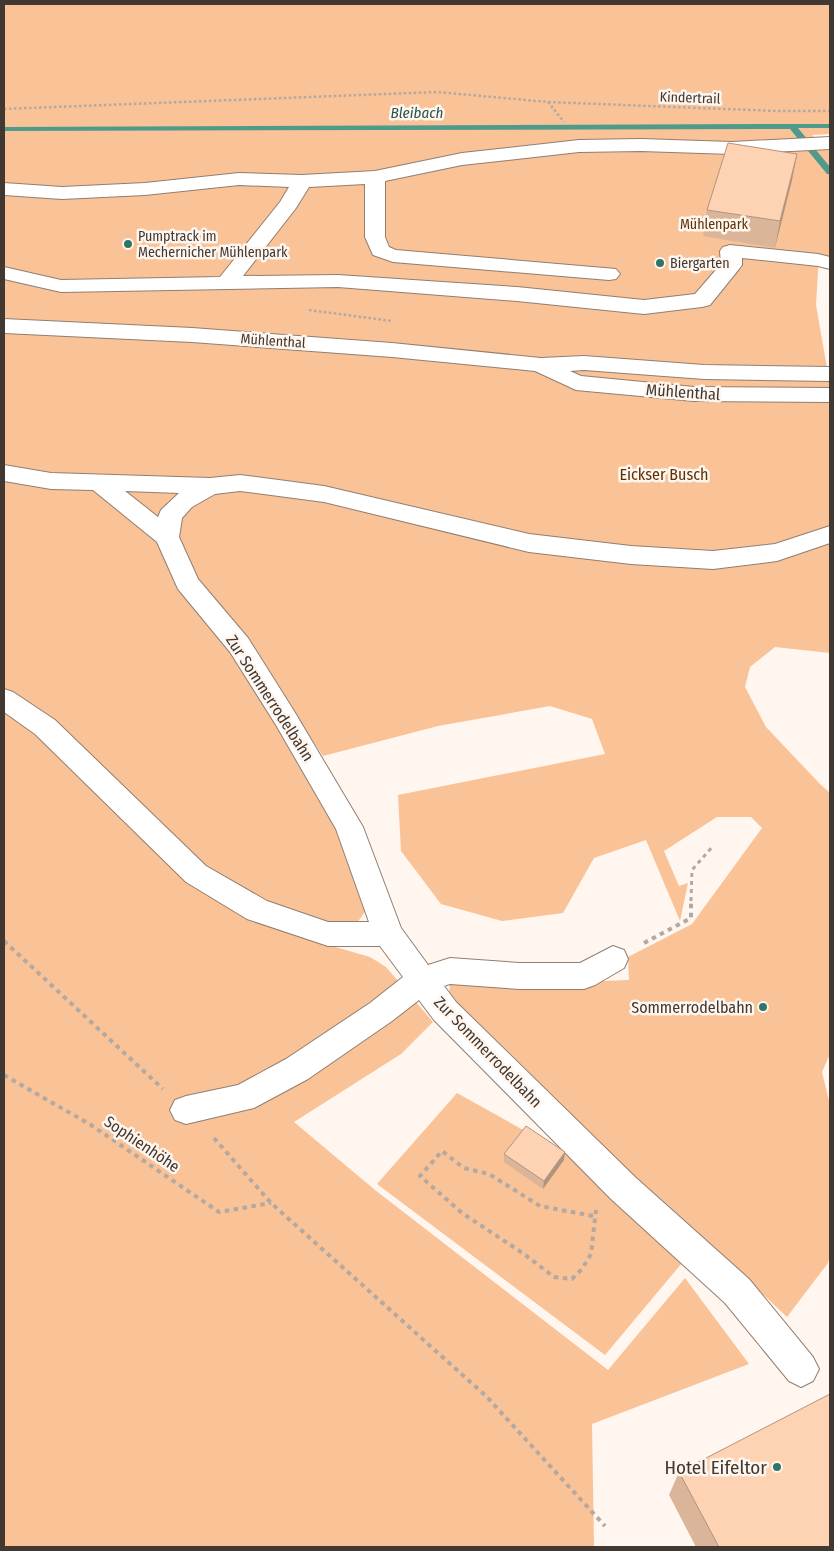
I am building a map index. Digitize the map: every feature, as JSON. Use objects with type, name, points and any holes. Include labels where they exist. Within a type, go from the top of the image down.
[{"type":"main road","points":[[4,189],[62,193],[145,189],[239,180],[302,181],[375,177],[462,159],[578,146],[641,145],[732,148],[822,144]]},
{"type":"main road","points":[[375,177],[375,237],[380,250],[393,256],[609,274]]},
{"type":"main road","points":[[227,282],[289,204],[302,181]]},
{"type":"main road","points":[[4,272],[61,286],[338,281],[517,294],[644,308],[702,300],[732,265],[730,250],[824,261]]},
{"type":"main road","points":[[517,294],[537,268]]},
{"type":"main road","name":"Mühlenthal","points":[[4,326],[120,330],[392,350],[541,365],[584,363],[704,372],[830,374]]},
{"type":"main road","name":"Mühlenthal","points":[[541,365],[576,383],[704,394],[830,395]]},
{"type":"main road","points":[[4,473],[51,481],[210,486],[240,483],[324,494],[529,543],[631,554],[713,560],[777,552],[830,534]]},
{"type":"main road","points":[[99,483],[167,537]]},
{"type":"main road","points":[[167,537],[170,516],[184,501],[210,486]]},
{"type":"main road","name":"Zur Sommerrodelbahn","points":[[167,537],[187,583],[239,645],[285,718],[349,827],[388,934],[422,980],[445,1010],[623,1188],[737,1290],[801,1369]]},
{"type":"main road","points":[[4,699],[46,727],[196,874],[257,910],[328,934],[388,934]]},
{"type":"main road","points":[[4,725],[46,727]]},
{"type":"main road","points":[[186,1110],[243,1098],[298,1069],[381,1012],[422,980],[450,971],[520,976],[584,976],[613,959]]},
{"type":"path","name":"Kindertrail","points":[[4,109],[437,92],[548,102],[768,111],[830,111]]},
{"type":"path","points":[[548,102],[563,120]]},
{"type":"path","points":[[613,959],[691,918],[692,870],[712,847]]},
{"type":"path","points":[[4,941],[207,1130],[271,1203],[486,1396],[605,1526]]},
{"type":"path","name":"Sophienhöhe","points":[[4,1075],[90,1125],[219,1212],[271,1203]]},
{"type":"path","points":[[593,1216],[540,1206],[489,1174],[464,1168],[442,1151],[420,1176],[462,1213],[517,1249],[554,1277],[572,1279],[586,1268],[592,1251],[594,1234],[593,1216],[600,1205],[623,1188]]},
{"type":"green space","points":[[4,4],[830,4],[830,134],[812,135],[830,152],[830,257],[819,255],[816,305],[830,385],[830,653],[775,647],[750,667],[745,687],[766,727],[830,793],[830,1054],[822,1072],[830,1105],[830,1255],[828,1263],[787,1317],[730,1263],[679,1221],[448,1006],[450,983],[506,985],[629,980],[628,957],[692,924],[762,828],[751,817],[717,817],[664,851],[679,886],[688,883],[680,921],[646,840],[594,858],[563,913],[502,921],[441,904],[401,851],[398,795],[605,754],[592,719],[550,706],[438,726],[323,756],[213,595],[185,589],[232,652],[340,825],[369,906],[357,923],[342,929],[264,905],[205,871],[37,712],[4,690]]},
{"type":"green space","points":[[4,706],[21,716],[250,916],[311,940],[370,957],[386,967],[433,1022],[401,1054],[294,1122],[375,1190],[608,1370],[685,1278],[749,1364],[592,1424],[594,1547],[4,1547]]},
{"type":"green space","points":[[457,1093],[568,1155],[682,1263],[605,1355],[377,1184]]},
{"type":"building","points":[[728,143],[797,154],[780,221],[707,210]]},
{"type":"building","points":[[526,1126],[565,1152],[544,1181],[504,1154]]},
{"type":"building","name":"Hotel Eifeltor","points":[[830,1394],[830,1547],[719,1547],[679,1472]]},
{"type":"waterway","name":"Bleibach","points":[[4,129],[792,126]]},
{"type":"waterway","points":[[792,126],[830,172]]},
{"type":"waterway","name":"Bleibach","points":[[792,126],[830,126]]},
{"type":"place","name":"Pumptrack im Mechernicher Mühlenpark","points":[[128,244]]},
{"type":"place","name":"Biergarten","points":[[660,263]]},
{"type":"place","name":"Sommerrodelbahn","points":[[763,1007]]},
{"type":"place","name":"Hotel Eifeltor","points":[[777,1467]]},
{"type":"park label","name":"Mühlenpark","points":[[714,224]]},
{"type":"park label","name":"Eickser Busch","points":[[664,474]]}]
